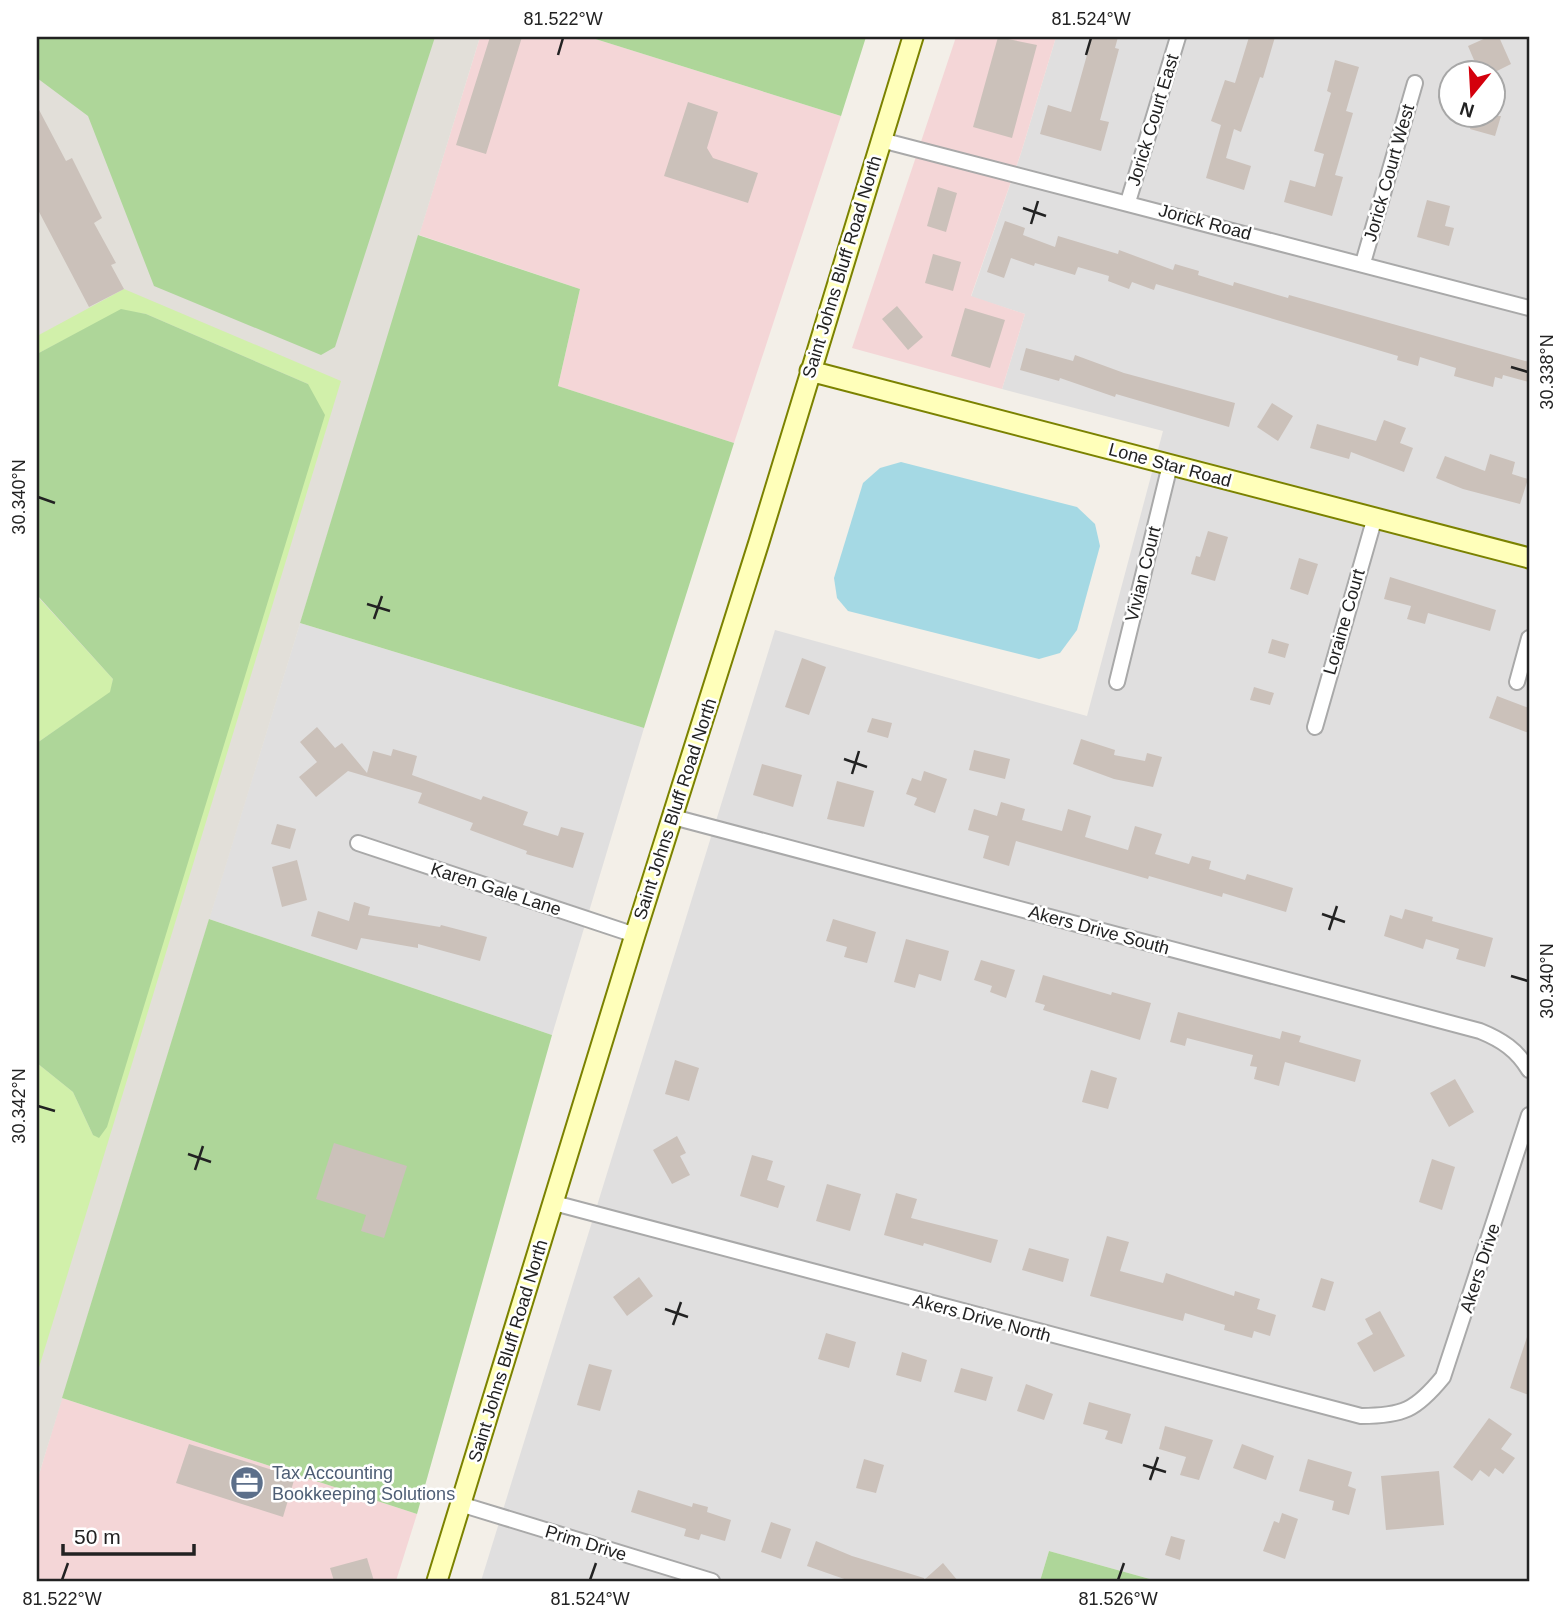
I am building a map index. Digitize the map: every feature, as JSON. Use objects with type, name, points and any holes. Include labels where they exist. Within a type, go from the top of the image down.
[{"type":"main road","name":"Saint Johns Bluff Road North","points":[[436,1581],[913,37]]},
{"type":"main road","name":"Lone Star Road","points":[[810,371],[1529,558]]},
{"type":"street","name":"Jorick Court East","points":[[1128,202],[1178,37]]},
{"type":"street","name":"Jorick Court West","points":[[1363,264],[1415,83]]},
{"type":"street","name":"Jorick Road","points":[[881,140],[1529,308]]},
{"type":"street","name":"Vivian Court","points":[[1116,682],[1170,465]]},
{"type":"street","name":"Loraine Court","points":[[1315,727],[1375,517]]},
{"type":"street","points":[[1517,682],[1529,638]]},
{"type":"street","name":"Akers Drive South","points":[[673,817],[1480,1031],[1500,1040],[1519,1054],[1529,1070]]},
{"type":"street","name":"Karen Gale Lane","points":[[358,843],[635,935]]},
{"type":"street","name":"Akers Drive","points":[[1411,1408],[1429,1394],[1443,1377],[1529,1115]]},
{"type":"street","name":"Akers Drive North","points":[[554,1203],[1361,1416],[1396,1415],[1411,1408]]},
{"type":"street","name":"Prim Drive","points":[[460,1504],[712,1581]]},
{"type":"shaded area","points":[[37,37],[480,37],[37,1481]]},
{"type":"shaded area","points":[[480,37],[589,37],[841,116],[734,443],[558,386],[580,289],[419,235]]},
{"type":"shaded area","points":[[956,37],[1056,37],[1021,153],[971,296],[1025,314],[1002,389],[852,348]]},
{"type":"shaded area","points":[[1056,37],[1529,37],[1529,1581],[1157,1581],[1049,1551],[1040,1581],[481,1581],[775,630],[1087,716],[1163,431],[1002,389],[1025,314],[971,297],[1021,153]]},
{"type":"shaded area","points":[[300,623],[644,728],[552,1035],[209,919]]},
{"type":"shaded area","points":[[62,1398],[417,1514],[396,1581],[37,1581],[37,1481]]},
{"type":"green space","points":[[37,37],[435,37],[335,347],[321,355],[154,286],[88,116],[37,78]]},
{"type":"green space","points":[[589,37],[866,37],[841,116]]},
{"type":"green space","points":[[418,235],[580,289],[558,386],[734,443],[644,728],[300,623]]},
{"type":"green space","points":[[124,289],[341,381],[37,1374],[37,1063],[73,1092],[93,1135],[308,384],[146,314],[121,310],[37,354],[37,336]]},
{"type":"green space","points":[[121,309],[146,314],[308,384],[325,415],[107,1127],[99,1138],[93,1135],[73,1092],[37,1063],[37,743],[110,692],[113,679],[38,596],[37,354]]},
{"type":"green space","points":[[37,583],[38,597],[113,679],[111,692],[37,743]]},
{"type":"green space","points":[[209,919],[552,1035],[417,1514],[62,1398]]},
{"type":"green space","points":[[1049,1551],[1157,1581],[1040,1581]]},
{"type":"water","points":[[901,462],[1077,507],[1095,524],[1100,546],[1077,630],[1060,653],[1039,659],[848,611],[837,598],[834,578],[863,483],[880,468]]},
{"type":"building","points":[[490,37],[522,37],[486,154],[456,145]]},
{"type":"building","points":[[998,37],[1037,45],[1012,138],[973,127]]},
{"type":"building","points":[[1092,37],[1118,37],[1115,48],[1119,49],[1100,120],[1109,122],[1101,151],[1040,134],[1048,105],[1071,112]]},
{"type":"building","points":[[1249,37],[1275,37],[1263,78],[1260,77],[1241,132],[1234,129],[1226,158],[1251,166],[1244,190],[1206,178],[1221,125],[1211,121],[1225,80],[1235,83]]},
{"type":"building","points":[[1488,37],[1499,37],[1511,64],[1506,66],[1506,60],[1474,60],[1468,46]]},
{"type":"building","points":[[1335,60],[1359,67],[1346,111],[1353,113],[1335,175],[1343,177],[1332,216],[1284,202],[1290,180],[1315,187],[1324,154],[1314,151],[1331,93],[1327,91]]},
{"type":"building","points":[[688,102],[718,112],[707,148],[713,158],[758,173],[748,203],[664,176]]},
{"type":"building","points":[[37,106],[66,161],[72,158],[102,218],[94,223],[116,263],[111,265],[124,289],[89,307],[37,208]]},
{"type":"building","points":[[1474,130],[1497,130],[1495,136]]},
{"type":"building","points":[[938,187],[957,193],[946,232],[927,226]]},
{"type":"building","points":[[1427,200],[1450,206],[1445,226],[1454,228],[1449,246],[1417,237]]},
{"type":"building","points":[[1005,221],[1025,228],[1023,235],[1055,247],[1058,236],[1118,254],[1119,250],[1173,270],[1175,264],[1199,271],[1198,275],[1233,286],[1234,282],[1288,298],[1289,295],[1529,362],[1529,382],[1503,375],[1502,379],[1495,377],[1493,387],[1454,376],[1456,368],[1420,357],[1418,366],[1397,360],[1398,356],[1156,284],[1154,290],[1132,282],[1129,289],[1108,281],[1109,276],[1078,267],[1075,275],[1011,258],[1004,278],[987,272]]},
{"type":"building","points":[[933,254],[961,262],[953,291],[925,283]]},
{"type":"building","points":[[897,306],[923,337],[908,350],[882,319]]},
{"type":"building","points":[[965,308],[1005,320],[990,368],[951,356]]},
{"type":"building","points":[[1026,348],[1073,361],[1075,355],[1124,373],[1235,403],[1229,427],[1116,394],[1115,397],[1060,378],[1059,381],[1020,370]]},
{"type":"building","points":[[1272,403],[1293,416],[1278,441],[1257,427]]},
{"type":"building","points":[[1384,420],[1406,428],[1400,443],[1413,448],[1404,472],[1351,452],[1349,459],[1310,448],[1317,424],[1376,441]]},
{"type":"building","points":[[1490,454],[1515,462],[1512,474],[1528,479],[1520,504],[1463,489],[1436,478],[1445,456],[1485,471]]},
{"type":"building","points":[[1208,531],[1228,537],[1215,581],[1191,574],[1196,556],[1200,557]]},
{"type":"building","points":[[1299,558],[1318,564],[1308,595],[1290,589]]},
{"type":"building","points":[[1390,577],[1496,610],[1490,631],[1428,613],[1425,624],[1407,619],[1411,606],[1384,599]]},
{"type":"building","points":[[1272,639],[1289,644],[1285,658],[1268,653]]},
{"type":"building","points":[[802,658],[826,667],[809,715],[785,707]]},
{"type":"building","points":[[1254,687],[1274,693],[1270,705],[1250,700]]},
{"type":"building","points":[[1497,696],[1529,708],[1529,733],[1489,718]]},
{"type":"building","points":[[872,718],[892,723],[888,738],[867,732]]},
{"type":"building","points":[[317,727],[335,748],[342,743],[367,773],[373,751],[391,756],[393,749],[417,756],[412,775],[481,800],[483,796],[528,812],[523,825],[558,836],[561,827],[584,833],[573,868],[526,854],[527,851],[470,830],[473,823],[418,803],[422,793],[348,771],[316,797],[299,777],[317,762],[300,742]]},
{"type":"building","points":[[1081,739],[1115,750],[1114,755],[1145,761],[1147,753],[1162,757],[1153,787],[1114,779],[1073,764]]},
{"type":"building","points":[[974,750],[1010,759],[1005,779],[969,770]]},
{"type":"building","points":[[762,764],[802,775],[793,807],[753,795]]},
{"type":"building","points":[[924,771],[947,779],[935,813],[914,805],[917,798],[906,794],[912,778],[921,781]]},
{"type":"building","points":[[837,781],[874,791],[864,827],[827,819]]},
{"type":"building","points":[[1001,802],[1025,809],[1022,820],[1062,831],[1068,809],[1091,816],[1085,837],[1128,850],[1135,826],[1162,834],[1155,854],[1189,864],[1192,856],[1211,861],[1209,869],[1245,880],[1247,874],[1293,888],[1286,912],[1223,893],[1222,897],[1149,876],[1148,879],[1016,841],[1009,866],[983,858],[989,836],[968,830],[974,809],[997,816]]},
{"type":"building","points":[[277,824],[296,829],[290,849],[271,844]]},
{"type":"building","points":[[297,860],[307,900],[282,907],[272,867]]},
{"type":"building","points":[[354,902],[370,907],[368,915],[440,927],[441,925],[487,937],[480,961],[418,944],[418,948],[361,938],[357,950],[311,936],[318,911],[349,921]]},
{"type":"building","points":[[1405,909],[1433,917],[1432,921],[1493,938],[1485,967],[1456,959],[1459,949],[1426,939],[1423,949],[1384,936],[1390,915],[1402,919]]},
{"type":"building","points":[[833,919],[876,932],[867,963],[844,957],[847,947],[826,941]]},
{"type":"building","points":[[906,939],[949,951],[941,981],[919,974],[915,988],[894,982]]},
{"type":"building","points":[[981,960],[1015,970],[1006,998],[990,992],[992,986],[974,980]]},
{"type":"building","points":[[1043,975],[1111,995],[1112,992],[1151,1003],[1140,1040],[1043,1010],[1045,1005],[1035,1002]]},
{"type":"building","points":[[1178,1012],[1280,1039],[1282,1031],[1301,1036],[1299,1042],[1361,1060],[1355,1082],[1285,1062],[1279,1086],[1254,1079],[1257,1067],[1250,1066],[1253,1055],[1187,1038],[1185,1046],[1170,1042]]},
{"type":"building","points":[[675,1060],[699,1068],[689,1101],[665,1094]]},
{"type":"building","points":[[1091,1070],[1117,1078],[1108,1109],[1082,1102]]},
{"type":"building","points":[[1455,1079],[1474,1112],[1449,1127],[1430,1093]]},
{"type":"building","points":[[677,1136],[686,1153],[680,1156],[690,1175],[672,1184],[653,1150]]},
{"type":"building","points":[[334,1143],[407,1166],[384,1238],[361,1231],[366,1215],[316,1199]]},
{"type":"building","points":[[752,1155],[773,1161],[767,1180],[785,1186],[778,1208],[740,1196]]},
{"type":"building","points":[[1432,1159],[1455,1167],[1442,1210],[1419,1202]]},
{"type":"building","points":[[827,1184],[861,1194],[850,1231],[816,1221]]},
{"type":"building","points":[[896,1193],[917,1199],[911,1218],[998,1240],[991,1263],[924,1243],[923,1246],[884,1235]]},
{"type":"building","points":[[1107,1236],[1129,1242],[1120,1271],[1163,1283],[1166,1273],[1234,1296],[1235,1291],[1260,1299],[1257,1309],[1276,1315],[1270,1336],[1254,1331],[1252,1338],[1224,1330],[1225,1325],[1185,1313],[1183,1321],[1090,1296]]},
{"type":"building","points":[[1029,1248],[1069,1259],[1063,1282],[1022,1270]]},
{"type":"building","points":[[639,1277],[653,1296],[627,1316],[613,1297]]},
{"type":"building","points":[[1321,1278],[1334,1282],[1325,1311],[1312,1307]]},
{"type":"building","points":[[1380,1311],[1405,1356],[1374,1372],[1357,1343],[1373,1334],[1365,1319]]},
{"type":"building","points":[[826,1333],[856,1342],[849,1368],[818,1359]]},
{"type":"building","points":[[1527,1337],[1529,1338],[1529,1395],[1510,1388]]},
{"type":"building","points":[[902,1352],[927,1360],[921,1382],[896,1375]]},
{"type":"building","points":[[589,1364],[612,1370],[600,1411],[577,1405]]},
{"type":"building","points":[[961,1368],[993,1377],[986,1401],[954,1392]]},
{"type":"building","points":[[1026,1384],[1053,1394],[1044,1420],[1017,1411]]},
{"type":"building","points":[[1089,1402],[1131,1414],[1122,1444],[1105,1439],[1108,1431],[1083,1424]]},
{"type":"building","points":[[1489,1418],[1512,1434],[1501,1449],[1515,1458],[1503,1474],[1495,1468],[1489,1477],[1480,1470],[1472,1481],[1453,1467]]},
{"type":"building","points":[[1165,1426],[1213,1440],[1199,1480],[1180,1475],[1186,1457],[1159,1449]]},
{"type":"building","points":[[189,1444],[295,1477],[283,1517],[176,1483]]},
{"type":"building","points":[[1242,1444],[1274,1456],[1266,1480],[1233,1468]]},
{"type":"building","points":[[864,1459],[884,1465],[876,1493],[856,1488]]},
{"type":"building","points":[[1308,1459],[1352,1472],[1348,1486],[1356,1489],[1349,1515],[1332,1510],[1334,1501],[1299,1491]]},
{"type":"building","points":[[1439,1471],[1444,1525],[1386,1530],[1381,1476]]},
{"type":"building","points":[[638,1490],[692,1507],[693,1503],[708,1507],[707,1512],[731,1520],[725,1541],[701,1534],[699,1540],[684,1536],[686,1529],[631,1512]]},
{"type":"building","points":[[1282,1513],[1298,1519],[1285,1559],[1263,1551],[1274,1521],[1279,1523]]},
{"type":"building","points":[[771,1522],[791,1529],[781,1559],[761,1552]]},
{"type":"building","points":[[1171,1536],[1185,1540],[1180,1560],[1165,1555]]},
{"type":"building","points":[[816,1541],[924,1580],[943,1563],[958,1581],[850,1581],[807,1566]]},
{"type":"building","points":[[367,1558],[374,1581],[334,1581],[330,1568]]},
{"type":"place","name":"Tax Accounting Bookkeeping Solutions","points":[[247,1483]]}]
